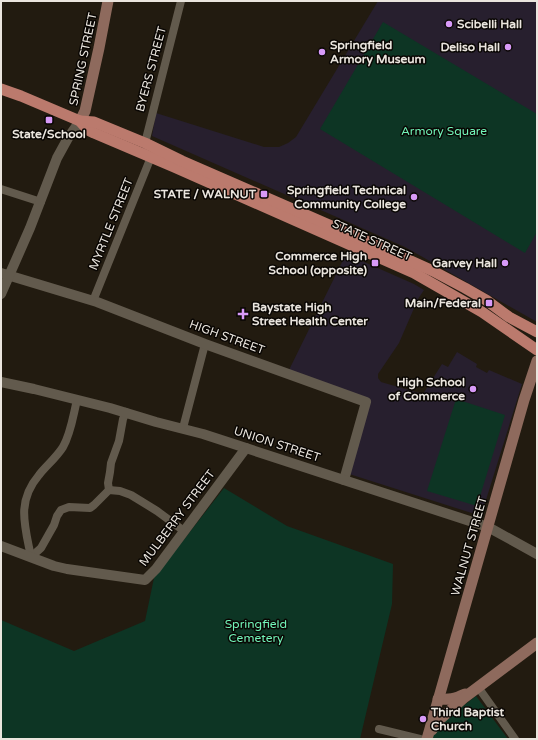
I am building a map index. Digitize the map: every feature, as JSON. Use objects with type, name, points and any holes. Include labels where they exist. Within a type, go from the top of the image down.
[{"type":"main road","name":"SPRING STREET","points":[[80,121],[87,103],[108,1]]},
{"type":"main road","name":"STATE STREET","points":[[1,89],[22,96],[80,121],[94,122],[145,143],[182,161],[382,248],[465,288],[486,300],[509,317],[537,332]]},
{"type":"main road","name":"STATE STREET","points":[[80,121],[88,130],[94,133],[414,273],[504,327],[537,350]]},
{"type":"main road","points":[[459,299],[465,288]]},
{"type":"main road","name":"WALNUT STREET","points":[[427,739],[524,400],[537,360]]},
{"type":"main road","points":[[427,739],[438,721],[478,687],[537,643]]},
{"type":"main road","points":[[438,699],[455,699],[478,687]]},
{"type":"street","name":"BYERS STREET","points":[[145,143],[181,1]]},
{"type":"street","points":[[1,294],[5,274],[41,202],[57,158],[68,138],[80,121]]},
{"type":"street","name":"MYRTLE STREET","points":[[93,301],[151,157]]},
{"type":"street","points":[[1,189],[41,202]]},
{"type":"street","name":"HIGH STREET","points":[[5,274],[93,301],[205,344],[366,402],[344,480]]},
{"type":"street","points":[[183,428],[205,344]]},
{"type":"street","name":"UNION STREET","points":[[1,382],[126,412],[156,422],[203,434],[488,527],[537,554]]},
{"type":"street","points":[[31,557],[24,518],[27,494],[34,481],[59,453],[64,445],[77,400]]},
{"type":"street","points":[[109,490],[108,483],[111,463],[119,441],[123,419],[126,412]]},
{"type":"street","name":"MULBERRY STREET","points":[[1,546],[54,566],[145,580],[156,569],[246,448]]},
{"type":"street","points":[[31,557],[41,548],[54,526],[57,516],[61,510],[69,507],[90,508],[109,490]]},
{"type":"street","points":[[109,490],[120,491],[131,495],[157,511],[184,531]]},
{"type":"street","points":[[478,687],[515,739]]},
{"type":"street","points":[[379,729],[420,739]]},
{"type":"shaded area","name":"Springfield Technical Community College","points":[[378,1],[537,1],[537,322],[405,247],[152,136],[156,113],[264,147],[279,147],[288,143],[296,137]]},
{"type":"shaded area","name":"High School of Commerce","points":[[346,254],[414,284],[424,290],[418,299],[399,343],[378,374],[378,378],[381,382],[423,394],[442,364],[448,367],[457,352],[477,364],[476,367],[487,373],[489,370],[522,384],[481,516],[343,472],[365,398],[289,370]]},
{"type":"green space","name":"Armory Square","points":[[383,22],[537,114],[537,232],[525,253],[320,129]]},
{"type":"green space","points":[[456,399],[505,415],[477,506],[427,491]]},
{"type":"green space","name":"Springfield Cemetery","points":[[224,488],[287,526],[393,564],[392,604],[360,739],[1,739],[1,620],[74,651],[145,621],[154,578]]},
{"type":"green space","points":[[476,696],[508,739],[432,739],[434,732],[441,723]]},
{"type":"place","name":"Scibelli Hall","points":[[449,24]]},
{"type":"place","name":"Deliso Hall","points":[[508,47]]},
{"type":"place","name":"Springfield Armory Museum","points":[[322,52]]},
{"type":"place","name":"State/School","points":[[49,120]]},
{"type":"place","name":"STATE / WALNUT","points":[[264,194]]},
{"type":"place","name":"Springfield Technical Community College","points":[[414,197]]},
{"type":"place","name":"Commerce High School (opposite)","points":[[375,263]]},
{"type":"place","name":"Garvey Hall","points":[[505,263]]},
{"type":"place","name":"Main/Federal","points":[[489,303]]},
{"type":"place","name":"Baystate High Street Health Center","points":[[243,314]]},
{"type":"place","name":"High School of Commerce","points":[[473,389]]},
{"type":"place","name":"Third Baptist Church","points":[[423,719]]}]
